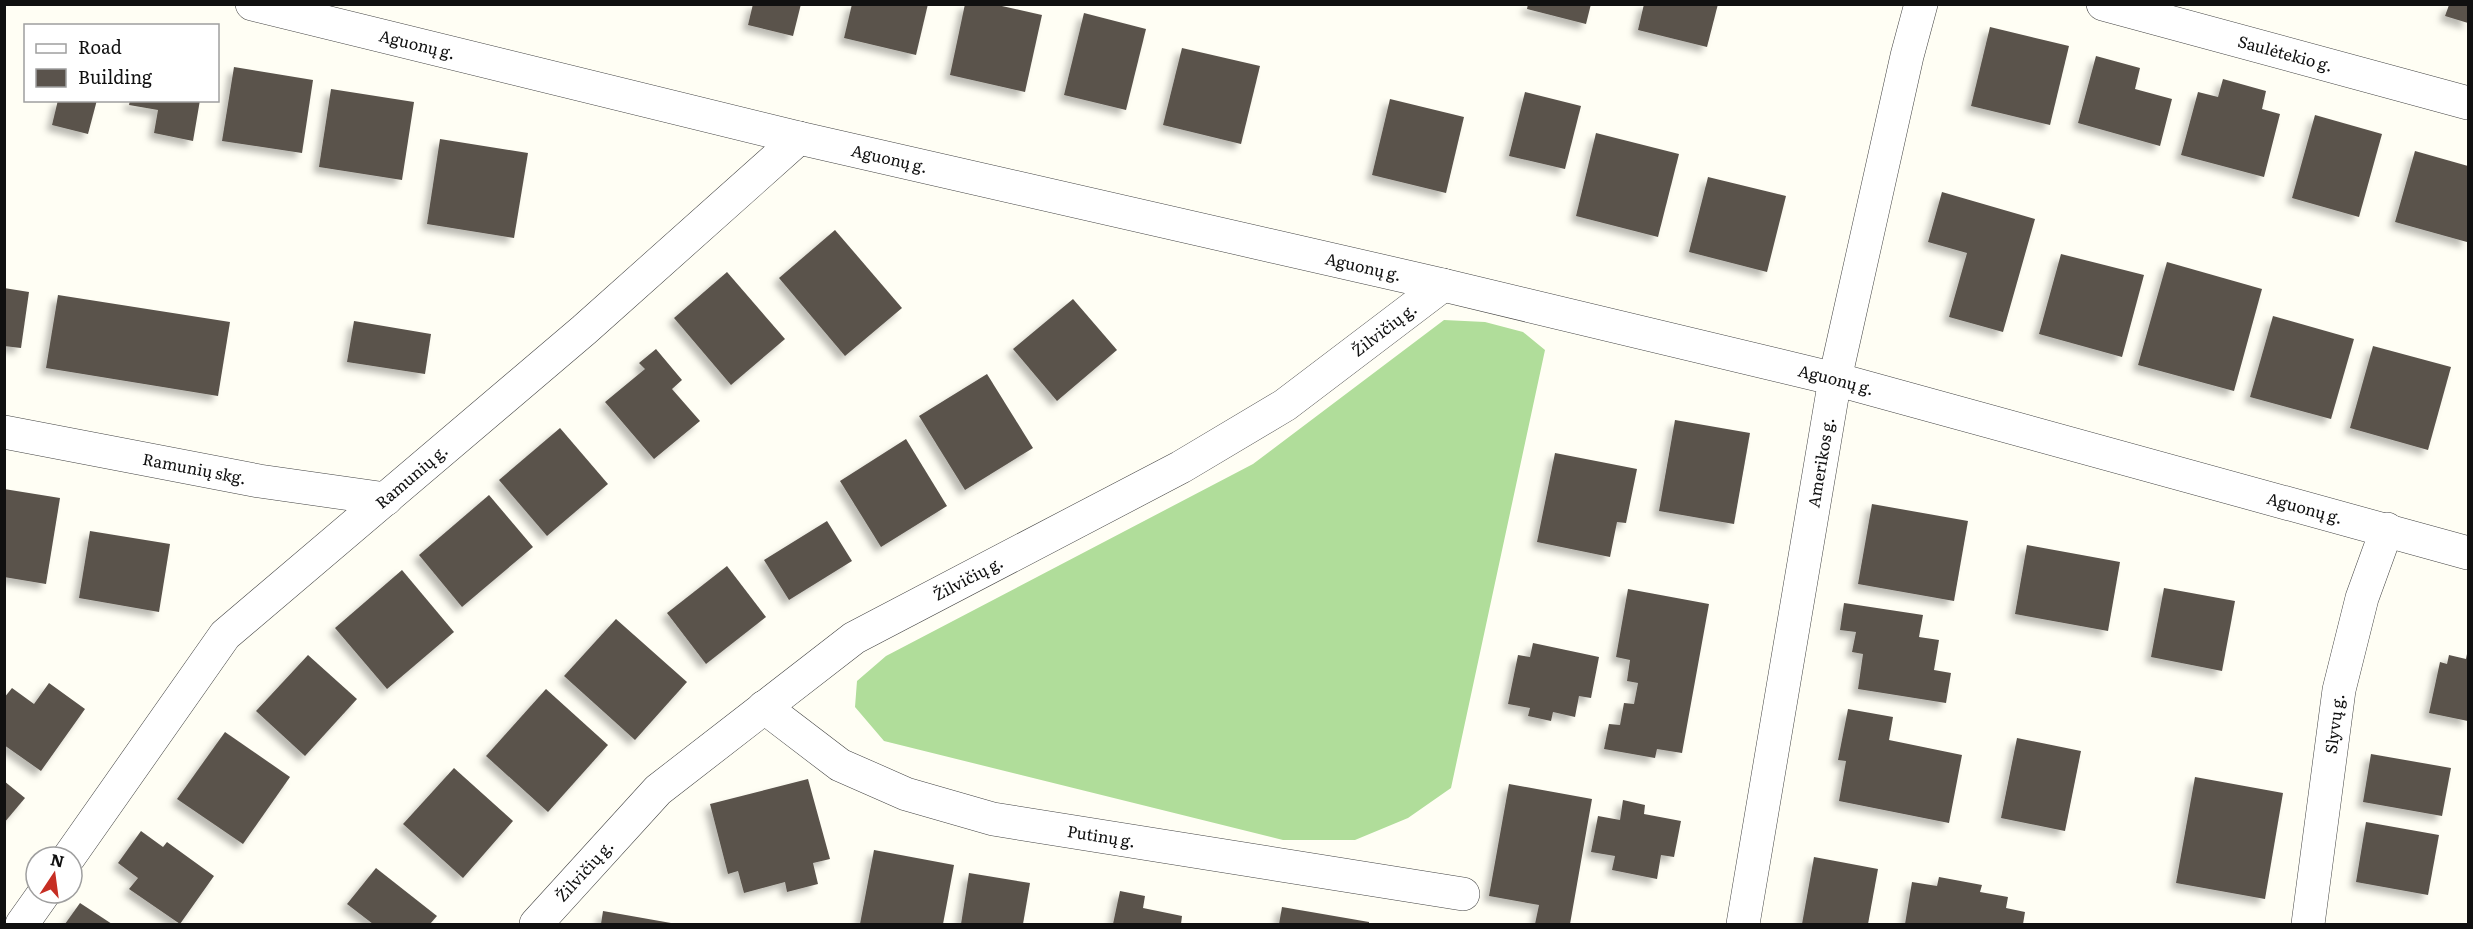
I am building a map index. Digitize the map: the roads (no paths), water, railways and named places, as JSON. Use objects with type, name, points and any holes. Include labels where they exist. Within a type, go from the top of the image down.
[{"type":"street","name":"Aguonų g.","points":[[252,4],[799,138],[1443,285],[1835,379],[2469,553]]},
{"type":"street","name":"Amerikos g.","points":[[1743,924],[1835,379],[1907,56],[1921,4]]},
{"type":"street","name":"Saulėtekio g.","points":[[2103,4],[2469,103]]},
{"type":"street","name":"Ramunių g.","points":[[77,845],[225,635],[584,330],[799,138]]},
{"type":"street","name":"Žilvičių g.","points":[[536,924],[658,790],[854,638],[1181,467],[1285,405],[1443,285]]},
{"type":"street","name":"Ramunių skg.","points":[[4,432],[259,481],[386,499]]},
{"type":"street","name":"Slyvų g.","points":[[2308,924],[2339,690],[2362,598],[2387,529]]},
{"type":"street","name":"Putinų g.","points":[[764,707],[840,765],[906,794],[993,819],[1463,894]]},
{"type":"street","points":[[22,924],[35,905]]}]
